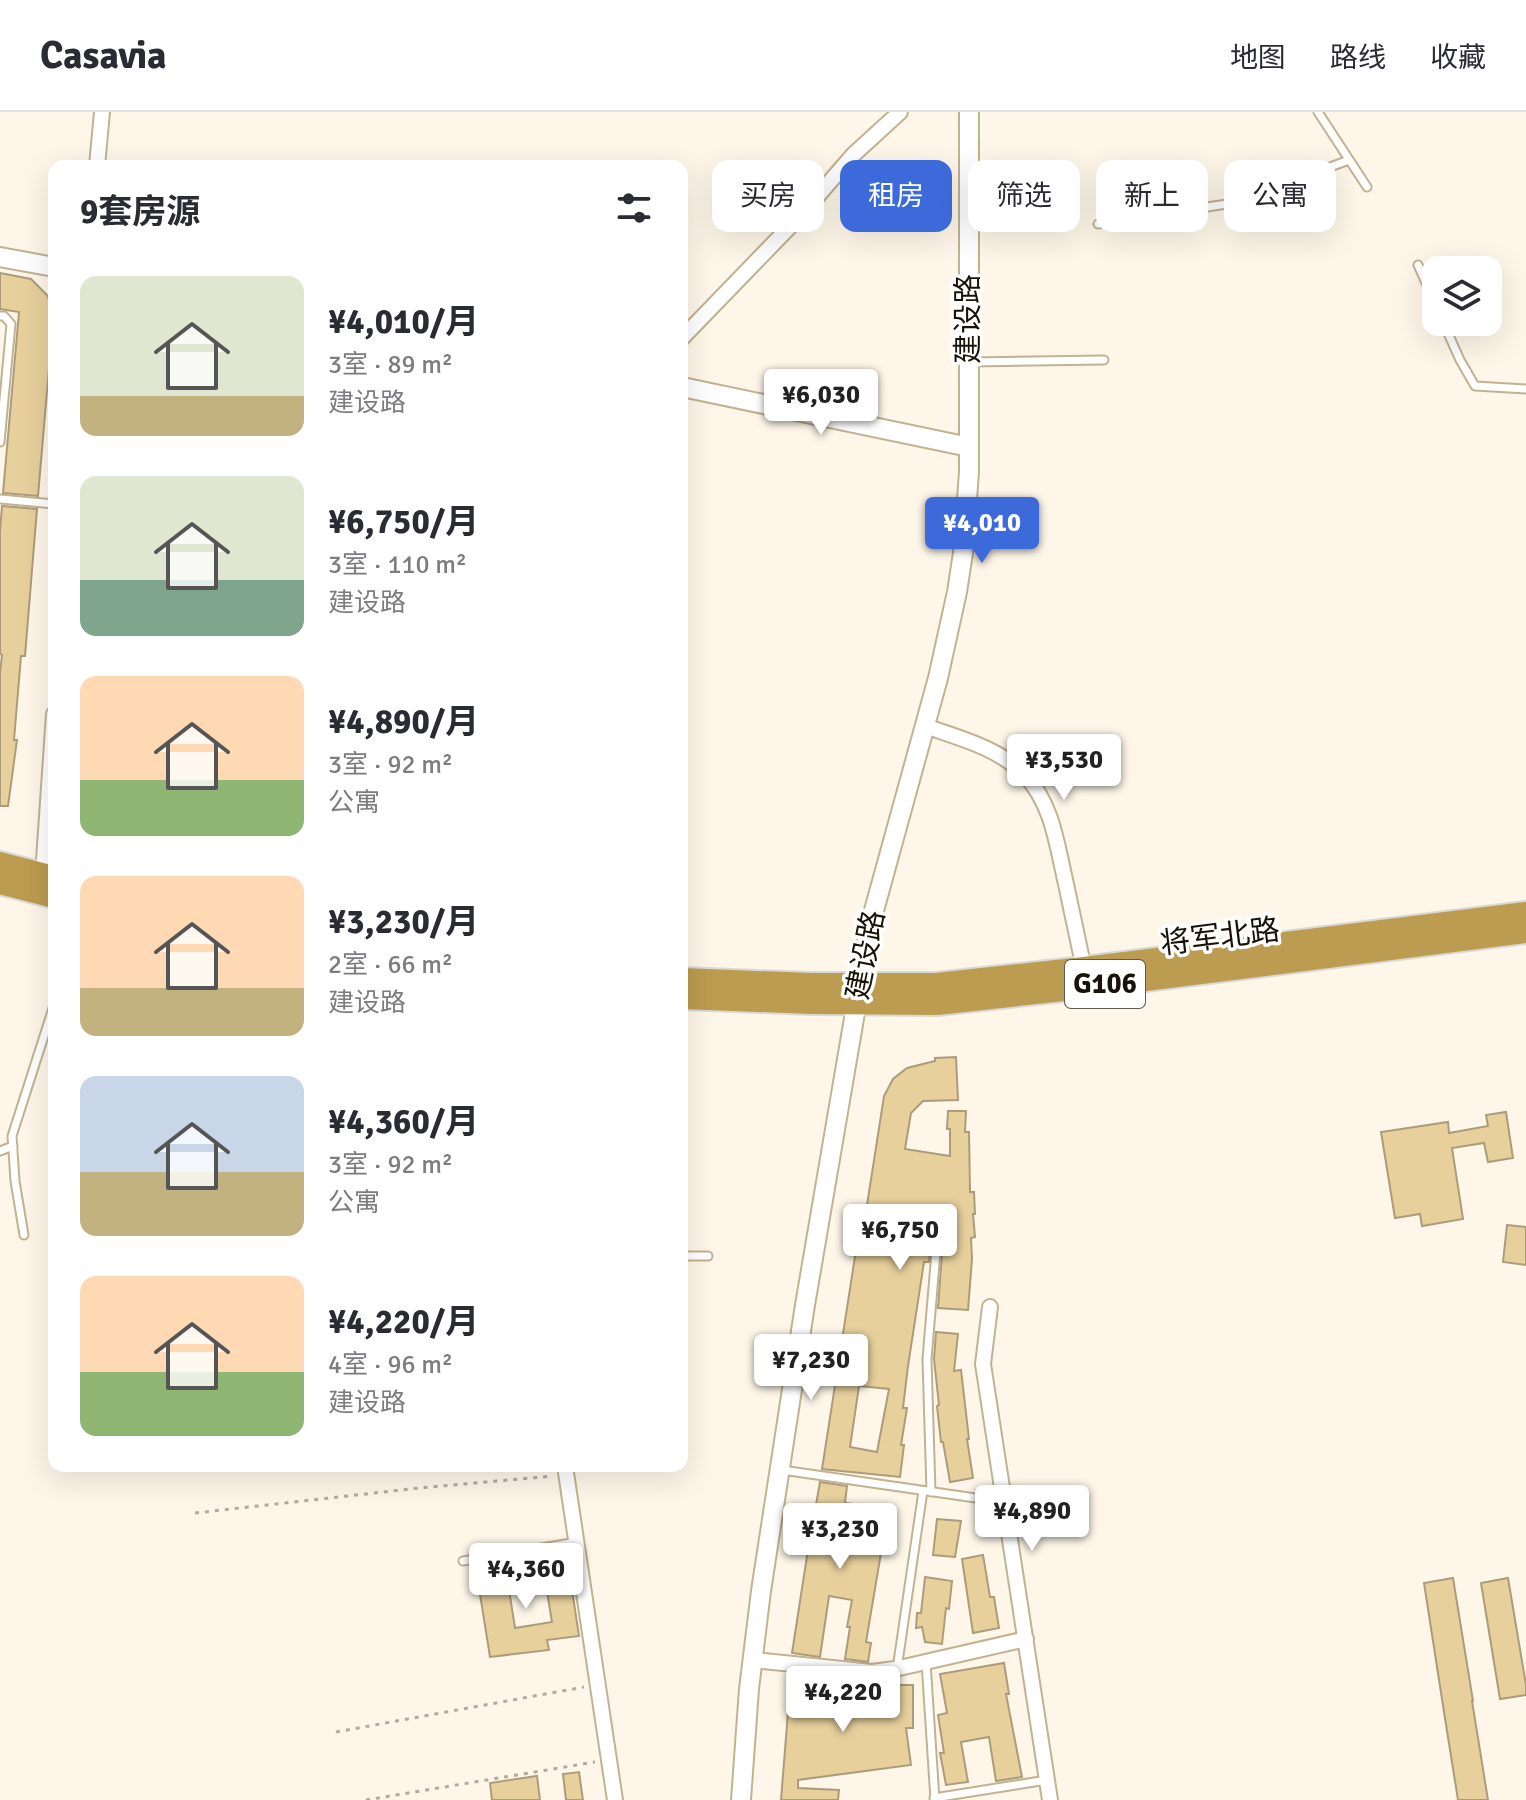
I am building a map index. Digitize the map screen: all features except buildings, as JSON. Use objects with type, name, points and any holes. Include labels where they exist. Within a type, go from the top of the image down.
[{"type":"highway","points":[[0,864],[48,882]]},
{"type":"highway","points":[[0,882],[48,883]]},
{"type":"highway","name":"将军北路","points":[[688,997],[858,994],[1526,914]]},
{"type":"highway","name":"将军北路","points":[[688,980],[937,1003],[1526,931]]},
{"type":"street","points":[[98,160],[102,112]]},
{"type":"street","points":[[688,332],[802,214],[853,155],[900,112]]},
{"type":"street","name":"建设路","points":[[741,1800],[753,1660],[780,1470],[870,925],[949,635],[957,592],[967,512],[969,447],[969,112]]},
{"type":"street","points":[[0,257],[48,266]]},
{"type":"street","points":[[688,388],[969,447]]},
{"type":"street","points":[[925,726],[997,755],[1024,774],[1042,798],[1053,826],[1084,969]]},
{"type":"street","points":[[990,1307],[983,1364],[1050,1800]]},
{"type":"street","points":[[566,1472],[615,1800]]},
{"type":"street","points":[[753,1660],[872,1672],[1026,1639]]},
{"type":"lane","points":[[1318,112],[1367,187]]},
{"type":"lane","points":[[1208,207],[1233,203],[1349,160]]},
{"type":"lane","points":[[1418,265],[1422,274]]},
{"type":"lane","points":[[0,316],[11,324],[0,442]]},
{"type":"lane","points":[[1449,336],[1475,386],[1526,389]]},
{"type":"lane","points":[[968,362],[1104,360]]},
{"type":"lane","points":[[0,499],[48,503]]},
{"type":"lane","points":[[24,1235],[15,1181],[12,1136],[48,1024]]},
{"type":"lane","points":[[0,1151],[13,1146]]},
{"type":"lane","points":[[897,1669],[927,1491],[927,1359],[937,1240]]},
{"type":"lane","points":[[688,1256],[708,1256]]},
{"type":"lane","points":[[780,1470],[1005,1503]]},
{"type":"lane","points":[[463,1561],[577,1542]]},
{"type":"lane","points":[[926,1662],[935,1799],[1047,1780]]},
{"type":"path","points":[[195,1513],[550,1472]]},
{"type":"path","points":[[336,1732],[598,1685]]},
{"type":"path","points":[[366,1800],[609,1760]]}]
